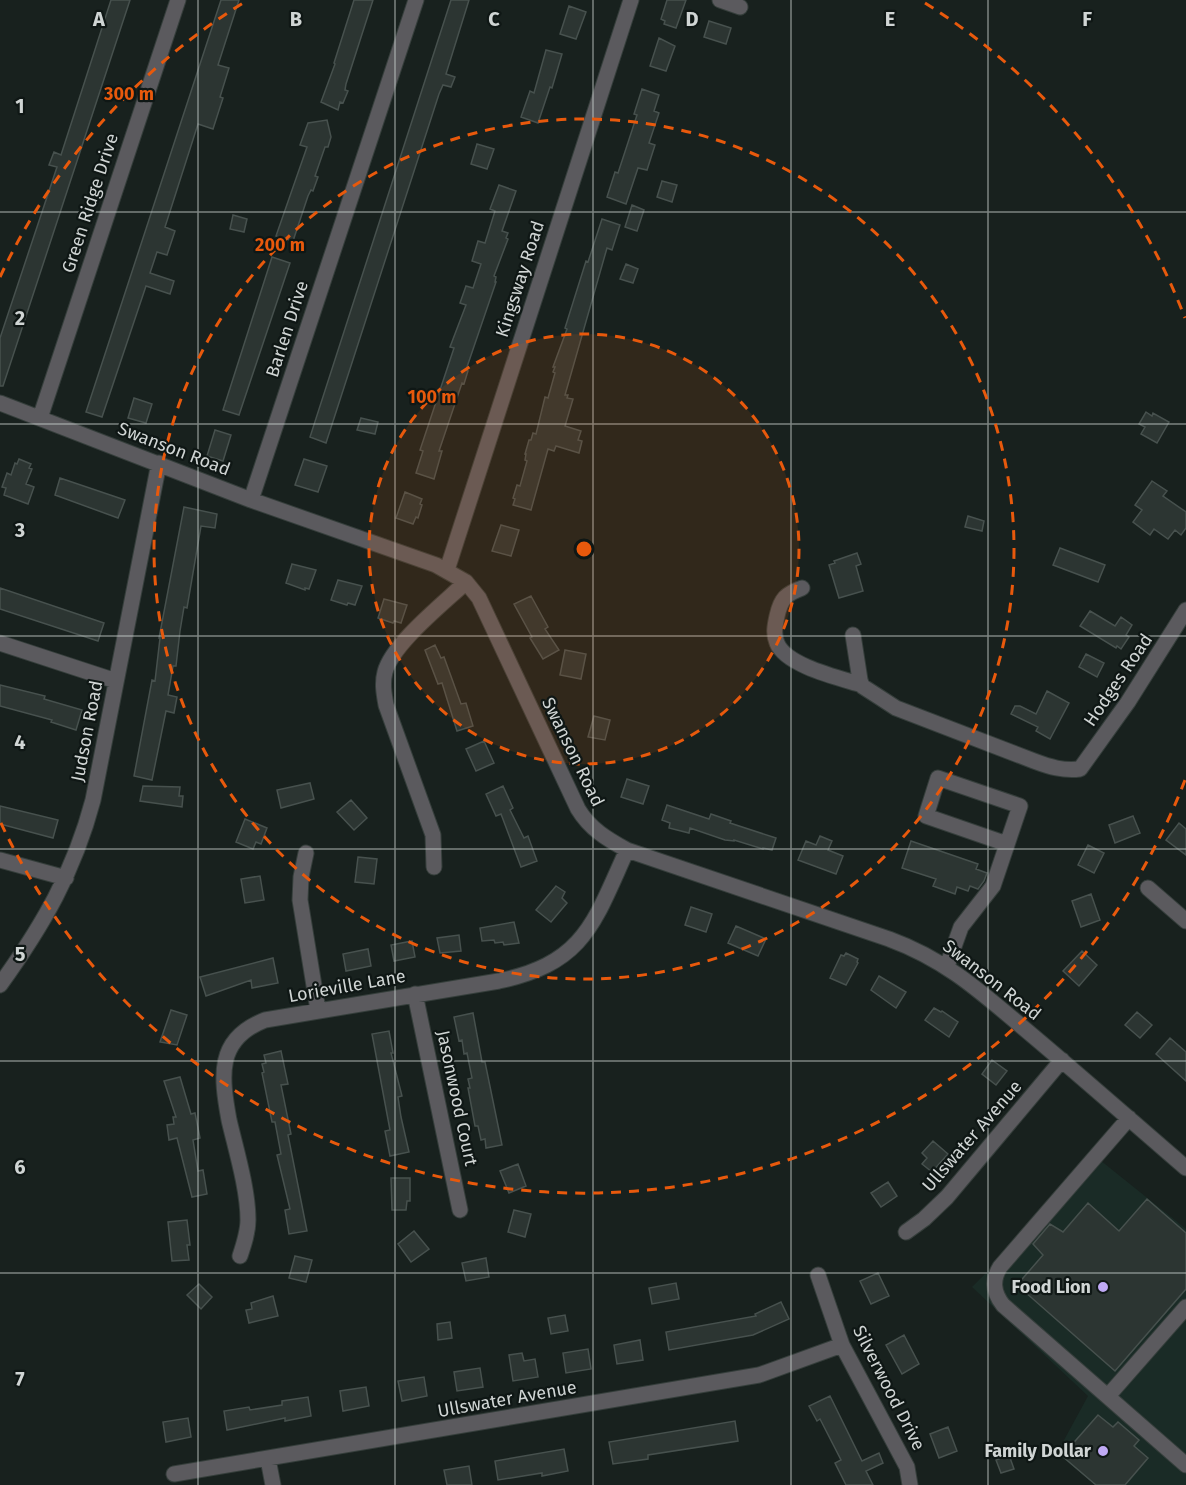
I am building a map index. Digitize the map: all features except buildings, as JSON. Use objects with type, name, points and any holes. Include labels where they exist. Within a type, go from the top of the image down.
[{"type":"street","name":"Green Ridge Drive","points":[[40,418],[178,0]]},
{"type":"street","name":"Barlen Drive","points":[[252,500],[416,0]]},
{"type":"street","name":"Kingsway Road","points":[[447,570],[631,0]]},
{"type":"street","points":[[720,0],[740,7]]},
{"type":"street","name":"Swanson Road","points":[[0,403],[252,500],[424,560],[447,570],[466,582],[479,598],[578,809],[583,818],[598,833],[627,850],[926,954],[964,978],[1186,1168]]},
{"type":"street","name":"Judson Road","points":[[0,985],[28,946],[66,878],[86,828],[159,463]]},
{"type":"street","points":[[434,867],[433,835],[386,705],[383,684],[388,663],[402,644],[466,582]]},
{"type":"street","points":[[802,588],[787,593],[781,600],[774,629],[781,650],[786,656],[800,663],[862,685]]},
{"type":"street","name":"Hodges Road","points":[[862,685],[897,708],[950,730],[1057,769],[1080,769],[1128,702],[1186,612]]},
{"type":"street","points":[[853,635],[858,674],[862,685]]},
{"type":"street","points":[[0,643],[116,681]]},
{"type":"street","points":[[947,966],[961,927],[993,886],[1020,806],[938,778],[926,816],[1007,844]]},
{"type":"street","name":"Lorieville Lane","points":[[240,1256],[247,1233],[248,1220],[223,1087],[226,1057],[232,1044],[241,1033],[251,1025],[265,1020],[521,976],[541,969],[574,948],[595,921],[627,850]]},
{"type":"street","points":[[306,854],[301,877],[300,900],[318,1010]]},
{"type":"street","points":[[0,860],[66,878]]},
{"type":"street","points":[[1148,888],[1186,921]]},
{"type":"street","name":"Jasonwood Court","points":[[415,994],[460,1210]]},
{"type":"street","name":"Ullswater Avenue","points":[[906,1232],[947,1197],[1062,1060]]},
{"type":"street","points":[[1129,1118],[1000,1267],[994,1282],[997,1297],[1003,1305],[1186,1464]]},
{"type":"street","name":"Silverwood Drive","points":[[818,1275],[842,1345],[907,1467],[910,1485]]},
{"type":"street","points":[[1108,1396],[1186,1307]]},
{"type":"street","name":"Ullswater Avenue","points":[[174,1474],[759,1376],[842,1345]]},
{"type":"street","points":[[268,1459],[273,1485]]},
{"type":"shaded area","points":[[1100,1160],[1186,1229],[1186,1485],[1095,1485],[1057,1453],[1088,1396],[972,1287]]},
{"type":"place","name":"Food Lion","points":[[1103,1287]]},
{"type":"place","name":"Family Dollar","points":[[1103,1451]]}]
